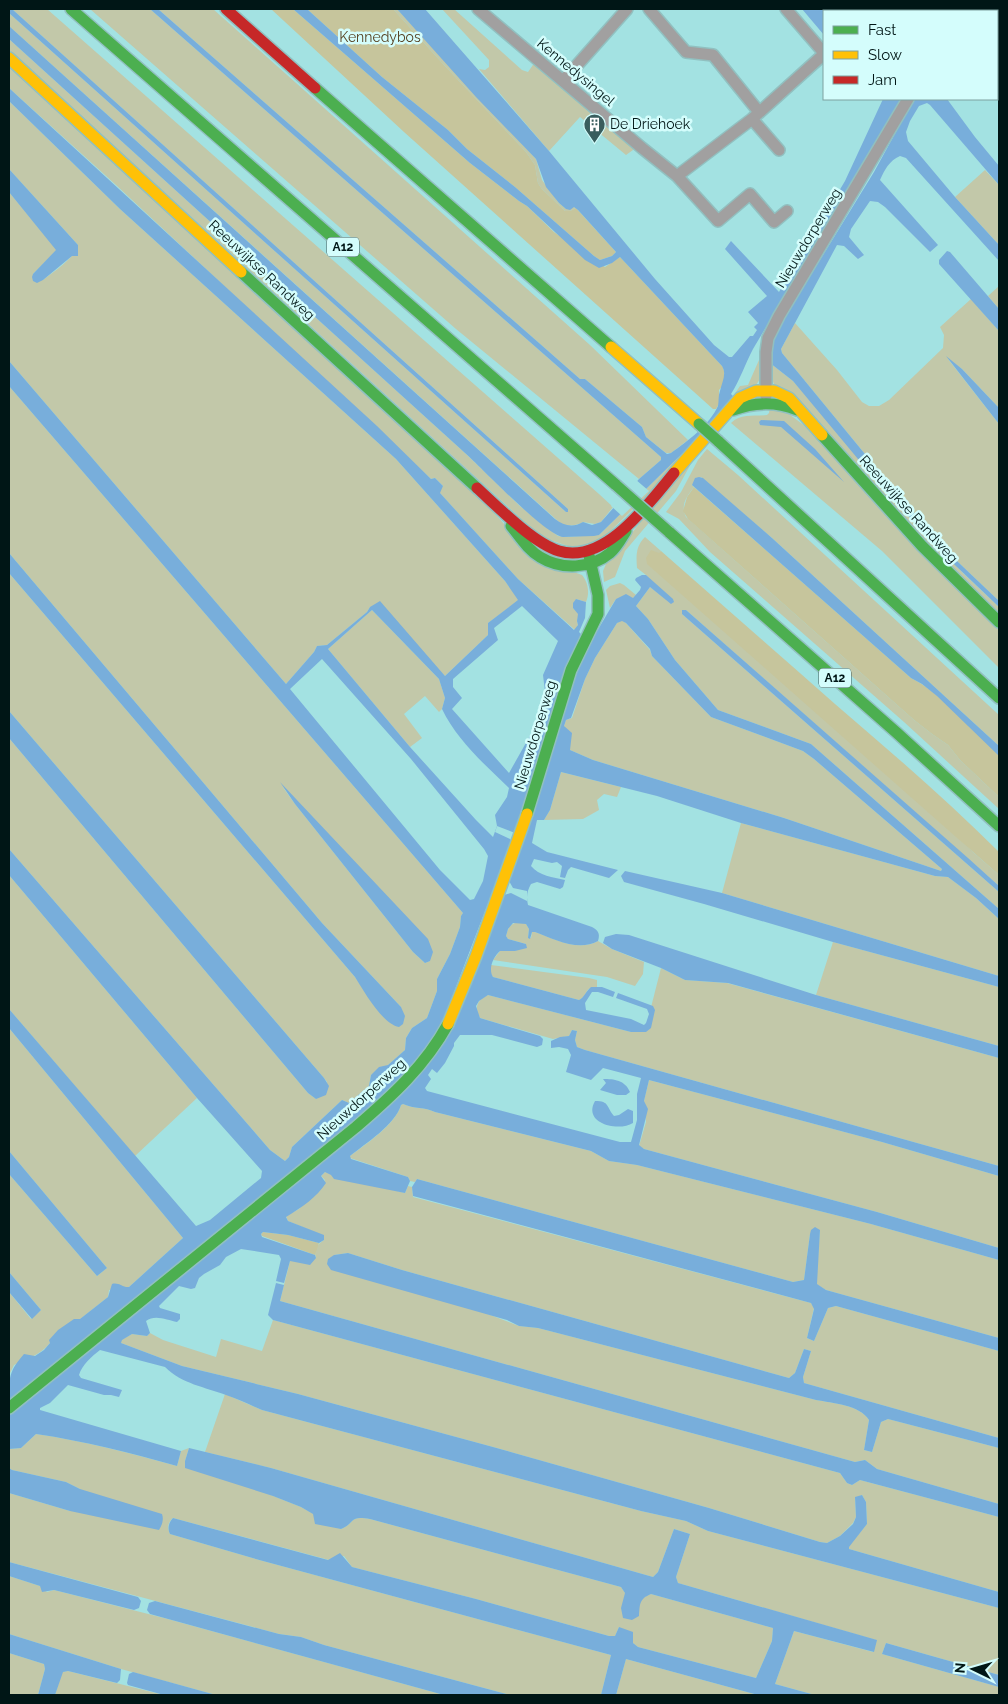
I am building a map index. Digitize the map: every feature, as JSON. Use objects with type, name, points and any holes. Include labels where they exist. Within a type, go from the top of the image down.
[{"type":"main road","name":"A12","points":[[71,9],[897,732],[999,826]]},
{"type":"main road","points":[[226,9],[496,248],[699,424],[999,698]]},
{"type":"main road","name":"Reeuwijkse Randweg","points":[[9,58],[495,505],[552,549],[570,554],[588,551],[610,539],[631,522],[728,412],[766,397],[801,412],[916,542],[999,622]]},
{"type":"main road","name":"Reeuwijkse Randweg","points":[[495,505],[526,545],[543,559],[556,564],[580,566],[591,564],[604,558],[614,550],[631,522]]},
{"type":"main road","name":"Nieuwdorperweg","points":[[9,1408],[356,1127],[419,1067],[437,1044],[451,1018],[519,839],[570,670],[598,614],[598,595],[588,551]]},
{"type":"street","name":"Kennedysingel","points":[[478,9],[677,176],[718,221],[750,194],[774,222],[787,211]]},
{"type":"street","points":[[563,81],[627,9]]},
{"type":"street","points":[[649,9],[686,52],[713,55],[779,150]]},
{"type":"street","points":[[786,9],[823,53]]},
{"type":"street","points":[[677,176],[755,116],[823,55]]},
{"type":"street","name":"Nieuwdorperweg","points":[[766,397],[766,352],[768,338],[778,316],[907,100]]},
{"type":"green space","points":[[12,9],[47,9],[599,494],[613,507],[601,522],[595,524],[583,522],[572,526],[560,523],[9,26],[9,13],[566,512],[568,509]]},
{"type":"green space","points":[[90,9],[150,9],[661,457],[661,460],[639,479],[456,329]]},
{"type":"green space","points":[[158,9],[213,9],[590,345],[688,440],[671,453],[666,453],[646,437],[642,427],[585,379],[580,379]]},
{"type":"green space","points":[[271,9],[293,9],[470,163],[527,206],[554,232],[605,267],[620,257],[723,367],[724,384],[719,390],[719,404],[716,409],[713,409],[404,132]]},
{"type":"green space","name":"Kennedybos","points":[[307,9],[393,9],[526,152],[535,165],[538,183],[542,189],[565,211],[576,208],[616,252],[612,256],[600,260],[594,256],[515,187],[467,149],[448,130],[382,77]]},
{"type":"green space","points":[[393,9],[397,9],[536,159],[542,180],[559,203],[566,209],[576,208],[565,211],[542,189],[538,183],[535,165],[526,152]]},
{"type":"green space","points":[[442,9],[454,9],[522,70],[528,72],[535,62],[634,146],[633,150],[626,155],[580,117],[549,151],[479,69],[485,70],[489,67],[489,60]]},
{"type":"green space","points":[[9,39],[465,453],[520,506],[558,536],[599,535],[693,443],[654,489],[603,538],[577,549],[541,537],[9,50]]},
{"type":"green space","points":[[9,66],[487,505],[535,558],[582,575],[587,584],[588,595],[586,602],[576,599],[573,608],[579,614],[578,625],[575,630],[518,579],[439,492],[443,486],[435,478],[431,479],[116,185],[9,88]]},
{"type":"green space","points":[[9,101],[120,209],[396,459],[505,581],[519,600],[488,623],[488,635],[445,676],[370,607],[367,612],[327,645],[317,646],[286,684],[9,361],[9,192],[57,250],[33,274],[43,280],[69,259],[78,245],[9,169]]},
{"type":"green space","points":[[985,170],[999,185],[999,245],[955,197]]},
{"type":"green space","points":[[999,286],[999,309],[988,296]]},
{"type":"green space","points":[[971,299],[999,331],[999,408],[962,369],[948,359],[999,424],[999,601],[938,543],[782,353],[781,349],[795,323],[837,370],[862,402],[869,406],[879,406],[889,400],[943,348],[944,335],[940,327]]},
{"type":"green space","points":[[759,360],[762,361],[760,379],[756,385],[727,405],[740,386],[748,385]]},
{"type":"green space","points":[[770,363],[793,381],[963,573],[999,607],[999,615],[935,553],[775,386],[770,375]]},
{"type":"green space","points":[[9,386],[463,913],[450,954],[437,979],[437,991],[427,1018],[412,1028],[406,1038],[405,1050],[388,1065],[371,1075],[369,1086],[349,1103],[342,1100],[292,1147],[289,1157],[285,1161],[270,1150],[9,849],[9,738],[308,1093],[316,1099],[327,1082],[324,1078],[9,711],[9,573],[355,977],[370,999],[401,1007],[322,923],[9,553]],"holes":[[[282,786],[430,961],[425,963],[413,952]]]},
{"type":"green space","points":[[770,406],[785,411],[805,426],[981,613],[999,629],[999,668],[882,551],[731,423],[743,417],[767,415]]},
{"type":"green space","points":[[707,449],[738,475],[999,715],[999,746],[772,538],[701,477],[692,485],[694,487],[684,505],[686,517],[914,720],[948,745],[960,760],[999,797],[999,809],[904,722],[710,552],[679,519],[666,512],[681,492],[698,460]]},
{"type":"green space","points":[[693,460],[676,491],[625,551],[615,577],[604,582],[603,571],[606,564],[660,497]]},
{"type":"green space","points":[[694,487],[911,678],[945,702],[997,753],[999,756],[999,797],[960,760],[948,745],[914,720],[688,519],[683,511],[687,497]]},
{"type":"green space","points":[[645,537],[661,551],[659,554],[999,875],[999,886],[686,610],[682,610],[682,614],[999,892],[999,909],[811,744],[718,710],[675,660],[648,619],[636,606],[650,587],[671,603],[646,575],[637,568],[637,551]]},
{"type":"green space","points":[[651,550],[659,553],[661,551],[898,758],[959,814],[999,852],[999,875],[647,564],[646,558]]},
{"type":"green space","points":[[620,583],[636,595],[633,598],[616,599],[610,608],[606,590],[610,586]]},
{"type":"green space","points":[[372,610],[439,679],[445,698],[442,709],[439,712],[425,696],[404,714],[422,738],[410,747],[328,649]]},
{"type":"green space","points":[[622,620],[650,650],[652,656],[711,717],[803,751],[942,869],[941,871],[784,818],[593,760],[570,750],[564,726],[566,720],[572,718],[585,679],[595,658],[617,623]]},
{"type":"green space","points":[[561,772],[621,787],[617,797],[604,794],[597,800],[599,810],[583,819],[544,820],[550,810]]},
{"type":"green space","points":[[741,823],[935,876],[948,877],[976,898],[999,919],[999,976],[722,893]]},
{"type":"green space","points":[[9,875],[197,1098],[135,1156],[9,1009]]},
{"type":"green space","points":[[520,922],[526,924],[529,929],[528,938],[531,938],[532,932],[535,932],[575,945],[590,944],[598,941],[644,962],[643,974],[635,986],[607,977],[493,960],[500,951],[515,951],[526,944],[508,939],[506,936],[510,926]]},
{"type":"green space","points":[[833,942],[999,987],[999,1046],[816,995]]},
{"type":"green space","points":[[491,965],[589,978],[597,980],[597,987],[590,988],[579,1000],[493,977]]},
{"type":"green space","points":[[661,968],[685,980],[727,983],[999,1058],[999,1166],[585,1050],[577,1047],[575,1040],[577,1031],[572,1030],[569,1036],[553,1039],[480,1018],[477,1010],[481,999],[488,995],[631,1032],[646,1027]]},
{"type":"green space","points":[[9,1028],[183,1238],[129,1287],[109,1290],[108,1297],[42,1351],[14,1365],[9,1375],[9,1292],[31,1319],[41,1310],[9,1272],[9,1174],[97,1276],[107,1268],[9,1151]]},
{"type":"green space","points":[[649,1080],[882,1142],[999,1176],[999,1248],[877,1212],[644,1149],[639,1146],[646,1122],[644,1101]]},
{"type":"green space","points":[[403,1104],[591,1151],[609,1161],[637,1165],[871,1224],[999,1260],[999,1338],[826,1290],[816,1284],[820,1230],[810,1234],[804,1280],[793,1282],[417,1179],[415,1182],[410,1181],[408,1177],[350,1158],[393,1120]]},
{"type":"green space","points":[[325,1172],[405,1193],[408,1186],[412,1187],[413,1197],[811,1303],[814,1308],[807,1338],[814,1341],[828,1308],[836,1306],[999,1351],[999,1438],[804,1383],[803,1377],[811,1351],[804,1349],[795,1373],[789,1378],[402,1270],[348,1253],[334,1255],[519,1326],[538,1328],[852,1408],[865,1415],[869,1420],[864,1450],[872,1452],[881,1422],[888,1419],[999,1448],[999,1504],[877,1469],[865,1460],[855,1462],[280,1301],[290,1261],[316,1258],[315,1252],[324,1240],[324,1236],[288,1221],[286,1216],[299,1209],[325,1180],[321,1176]]},
{"type":"green space","points":[[263,1232],[288,1235],[319,1243],[315,1255],[262,1236]]},
{"type":"green space","points":[[273,1320],[840,1473],[847,1483],[852,1485],[860,1480],[999,1517],[999,1592],[849,1549],[848,1547],[867,1524],[866,1502],[862,1495],[855,1498],[856,1517],[853,1523],[840,1536],[827,1543],[820,1542],[709,1508],[493,1447],[298,1394],[182,1366],[121,1343],[121,1340],[132,1334],[147,1336],[150,1333],[163,1340],[216,1357],[221,1339],[262,1351]]},
{"type":"green space","points":[[225,1394],[262,1410],[641,1511],[686,1521],[708,1531],[999,1608],[999,1675],[886,1643],[882,1654],[999,1687],[999,1695],[815,1695],[775,1684],[794,1631],[873,1652],[876,1640],[678,1583],[676,1577],[690,1534],[674,1529],[658,1572],[653,1577],[271,1468],[205,1452]]},
{"type":"green space","points":[[36,1434],[72,1440],[177,1466],[181,1451],[189,1448],[185,1461],[301,1507],[341,1529],[355,1519],[370,1519],[621,1587],[625,1597],[640,1602],[644,1597],[651,1594],[773,1628],[772,1641],[756,1678],[638,1647],[619,1627],[615,1636],[609,1636],[352,1567],[344,1556],[329,1560],[173,1518],[170,1521],[168,1527],[170,1534],[611,1655],[601,1695],[510,1695],[324,1645],[301,1637],[279,1634],[9,1562],[9,1493],[70,1511],[80,1489],[66,1482],[9,1468],[9,1449],[21,1448]]},
{"type":"green space","points":[[9,1576],[40,1586],[47,1592],[54,1590],[164,1618],[444,1695],[216,1695],[121,1669],[9,1634]]},
{"type":"green space","points":[[9,1653],[44,1664],[45,1669],[38,1695],[9,1695]]},
{"type":"green space","points":[[626,1659],[758,1695],[616,1695]]},
{"type":"green space","points":[[68,1671],[164,1695],[55,1695],[62,1672]]},
{"type":"water","points":[[9,9],[12,9],[568,509],[568,512],[9,13]]},
{"type":"water","points":[[150,9],[158,9],[580,379],[585,379],[642,427],[646,437],[667,454],[691,438],[714,413],[718,406],[724,378],[722,366],[620,257],[612,263],[599,268],[585,260],[527,206],[470,163],[293,9],[307,9],[382,77],[448,130],[467,149],[515,187],[594,256],[600,260],[612,256],[616,252],[578,210],[574,207],[570,210],[566,209],[546,187],[536,159],[476,97],[397,9],[425,9],[549,151],[655,279],[714,345],[729,357],[732,357],[757,330],[754,327],[758,323],[748,312],[767,296],[725,249],[731,241],[779,292],[845,181],[883,100],[901,100],[753,349],[731,394],[733,396],[693,443],[599,535],[563,537],[542,525],[528,513],[465,453],[9,39],[9,26],[555,519],[569,525],[583,522],[592,525],[601,522],[639,479],[661,460],[661,457]]},
{"type":"water","points":[[802,9],[823,10],[823,34]]},
{"type":"water","points":[[9,88],[377,426],[431,479],[435,478],[443,486],[440,493],[518,579],[574,630],[578,625],[578,614],[573,608],[573,603],[576,599],[586,602],[585,618],[579,632],[581,634],[515,833],[438,1034],[390,1092],[9,1403],[10,1376],[24,1354],[35,1356],[44,1350],[50,1343],[49,1340],[58,1330],[74,1319],[80,1319],[108,1297],[112,1284],[129,1287],[183,1238],[9,1028],[9,1009],[196,1226],[210,1220],[261,1178],[262,1171],[197,1098],[9,875],[9,849],[270,1150],[285,1161],[289,1157],[292,1147],[342,1100],[349,1103],[369,1086],[371,1075],[379,1067],[388,1065],[405,1050],[406,1038],[412,1028],[427,1018],[437,991],[437,979],[450,954],[463,913],[9,386],[9,361],[286,684],[317,646],[327,645],[367,612],[370,607],[380,601],[445,676],[488,635],[488,623],[518,600],[505,581],[396,459],[120,209],[9,101]],"holes":[[[522,606],[558,641],[543,675],[546,700],[545,715],[531,734],[509,773],[452,709],[462,698],[453,687],[453,679],[498,640],[494,628]],[[372,610],[439,679],[445,698],[442,709],[455,731],[509,788],[507,797],[495,815],[497,826],[493,837],[410,747],[328,649]],[[322,659],[411,759],[488,856],[483,881],[474,899],[470,900],[440,870],[290,689]]]},
{"type":"water","points":[[913,100],[948,100],[999,166],[999,185],[927,103],[919,106],[910,121],[906,132],[908,141],[955,197],[999,245],[999,261],[906,158],[900,156],[888,166],[880,180],[938,245],[930,252],[885,207],[878,202],[870,201],[851,229],[849,237],[864,255],[858,259],[844,246],[837,245],[781,349],[782,353],[938,543],[999,601],[999,607],[935,546],[858,459],[793,381],[770,363],[771,347],[780,325],[874,172]]},
{"type":"water","points":[[9,169],[78,245],[78,256],[72,256],[37,283],[33,281],[33,274],[56,250],[9,192]]},
{"type":"water","points":[[947,251],[950,252],[999,309],[999,331],[939,264],[939,260]]},
{"type":"water","points":[[946,356],[962,369],[999,408],[999,424]]},
{"type":"water","points":[[761,420],[784,421],[815,449],[844,482],[781,427],[760,425],[759,422]]},
{"type":"water","points":[[695,478],[703,478],[772,538],[999,746],[999,756],[937,696],[911,678],[692,485]]},
{"type":"water","points":[[9,553],[322,923],[401,1007],[405,1016],[403,1024],[399,1027],[393,1025],[380,1014],[355,977],[9,573]]},
{"type":"water","points":[[646,575],[673,599],[674,602],[671,604],[650,587],[636,606],[648,619],[675,660],[718,710],[811,744],[999,909],[999,919],[976,898],[948,877],[935,876],[741,823],[657,796],[561,772],[550,810],[544,820],[537,820],[532,843],[547,852],[618,870],[609,878],[571,867],[565,878],[560,877],[562,866],[557,862],[552,863],[534,859],[531,866],[538,872],[546,876],[565,880],[563,887],[560,889],[537,882],[531,884],[527,894],[528,905],[592,927],[598,933],[598,941],[590,944],[574,945],[535,932],[532,932],[530,939],[528,938],[529,929],[526,924],[513,923],[508,929],[506,936],[508,939],[526,944],[527,948],[515,951],[500,951],[492,963],[493,977],[579,1000],[591,987],[602,987],[615,992],[613,997],[592,992],[585,1003],[586,1010],[631,1019],[644,1025],[649,1014],[647,1009],[616,998],[618,993],[653,1006],[655,1010],[651,1028],[646,1032],[631,1032],[488,995],[479,1001],[476,1006],[480,1018],[540,1036],[543,1039],[542,1045],[537,1047],[492,1035],[460,1035],[454,1043],[445,1063],[437,1073],[432,1069],[428,1075],[431,1079],[425,1088],[427,1091],[620,1142],[631,1142],[637,1120],[637,1094],[641,1078],[603,1068],[591,1080],[566,1072],[571,1055],[568,1049],[551,1048],[551,1041],[569,1036],[572,1030],[577,1031],[575,1040],[577,1047],[585,1050],[999,1166],[999,1176],[882,1142],[649,1080],[644,1101],[648,1109],[639,1145],[644,1149],[877,1212],[999,1248],[999,1260],[871,1224],[637,1165],[609,1161],[591,1151],[403,1104],[393,1120],[350,1156],[351,1159],[408,1177],[410,1181],[405,1193],[334,1179],[325,1172],[321,1176],[326,1183],[318,1193],[286,1217],[288,1221],[324,1235],[324,1240],[319,1243],[288,1235],[263,1232],[261,1234],[262,1237],[315,1255],[316,1258],[310,1265],[290,1261],[284,1283],[276,1281],[281,1259],[279,1255],[241,1249],[226,1257],[220,1265],[199,1278],[195,1288],[179,1286],[159,1306],[160,1308],[180,1314],[180,1319],[177,1322],[161,1318],[150,1319],[146,1321],[150,1333],[147,1336],[132,1334],[122,1340],[121,1343],[182,1366],[298,1394],[493,1447],[709,1508],[820,1542],[827,1543],[840,1536],[853,1524],[856,1517],[855,1497],[862,1495],[866,1502],[867,1524],[849,1549],[999,1592],[999,1608],[708,1531],[686,1521],[641,1511],[262,1410],[186,1381],[165,1367],[100,1350],[85,1364],[79,1375],[81,1378],[122,1390],[119,1397],[68,1385],[40,1410],[181,1451],[177,1466],[72,1440],[36,1434],[21,1448],[9,1449],[9,1415],[428,1065],[559,724],[584,653],[616,599],[626,594],[633,598],[640,590],[641,587],[635,580]],"holes":[[[622,621],[650,649],[652,656],[711,717],[803,751],[942,869],[941,871],[784,818],[593,760],[570,750],[572,733],[564,726],[566,720],[571,718],[595,658],[617,623]]]},
{"type":"water","points":[[682,610],[686,610],[968,858],[999,886],[999,892],[682,614]]},
{"type":"water","points":[[9,711],[324,1078],[329,1086],[326,1095],[316,1099],[308,1093],[9,738]]},
{"type":"water","points":[[280,782],[428,939],[433,952],[430,961],[425,963],[413,952],[295,804]]},
{"type":"water","points":[[625,871],[722,893],[999,976],[999,987],[624,882],[621,876]]},
{"type":"water","points":[[616,934],[629,935],[816,995],[999,1046],[999,1058],[728,983],[685,980],[661,968],[612,949],[603,943],[605,937]]},
{"type":"water","points":[[603,1079],[622,1083],[630,1092],[626,1095],[617,1095],[600,1090],[606,1083]]},
{"type":"water","points":[[595,1101],[605,1103],[614,1116],[628,1109],[633,1111],[633,1123],[619,1127],[604,1124],[593,1115],[592,1109]]},
{"type":"water","points":[[9,1151],[107,1268],[97,1276],[9,1174]]},
{"type":"water","points":[[417,1179],[793,1282],[804,1280],[810,1234],[811,1230],[815,1227],[820,1230],[817,1284],[826,1290],[999,1338],[999,1351],[836,1306],[828,1308],[814,1341],[807,1338],[814,1309],[811,1303],[413,1196],[412,1187]]},
{"type":"water","points":[[348,1253],[402,1270],[789,1378],[795,1373],[804,1349],[811,1351],[803,1377],[804,1383],[999,1438],[999,1448],[888,1419],[881,1422],[872,1452],[864,1450],[869,1420],[865,1415],[852,1408],[538,1328],[519,1326],[507,1320],[331,1270],[327,1264],[328,1259],[334,1255]]},
{"type":"water","points":[[9,1272],[41,1310],[32,1319],[9,1292]]},
{"type":"water","points":[[276,1283],[284,1285],[280,1301],[855,1462],[865,1460],[877,1469],[999,1504],[999,1517],[860,1480],[852,1485],[847,1483],[840,1473],[273,1320],[268,1315]]},
{"type":"water","points":[[189,1448],[271,1468],[653,1577],[658,1572],[674,1529],[690,1534],[676,1577],[678,1583],[877,1640],[874,1652],[794,1631],[775,1684],[815,1695],[758,1695],[626,1659],[616,1695],[601,1695],[611,1655],[170,1534],[170,1523],[173,1518],[328,1560],[340,1553],[352,1567],[609,1636],[615,1636],[619,1627],[633,1632],[633,1643],[638,1647],[756,1678],[772,1641],[773,1628],[651,1594],[641,1602],[639,1616],[632,1620],[623,1618],[621,1608],[625,1593],[621,1587],[370,1519],[355,1519],[341,1529],[315,1524],[313,1514],[301,1507],[273,1496],[185,1468]]},
{"type":"water","points":[[9,1468],[66,1482],[80,1489],[162,1514],[162,1524],[159,1530],[70,1511],[9,1493]]},
{"type":"water","points":[[9,1562],[138,1597],[141,1601],[139,1608],[134,1610],[54,1590],[42,1592],[40,1586],[9,1576]]},
{"type":"water","points":[[155,1601],[279,1634],[301,1637],[324,1645],[510,1695],[444,1695],[150,1614],[147,1610],[149,1603]]},
{"type":"water","points":[[9,1634],[121,1669],[120,1680],[117,1683],[68,1671],[63,1672],[55,1695],[38,1695],[45,1669],[44,1664],[9,1653]]},
{"type":"water","points":[[886,1643],[999,1675],[999,1687],[882,1654]]},
{"type":"water","points":[[133,1672],[216,1695],[164,1695],[128,1685],[129,1674]]},
{"type":"pier","points":[[635,479],[649,491],[622,516],[611,506]]},
{"type":"pier","points":[[497,826],[515,833],[512,842],[510,839],[495,832]]},
{"type":"pier","points":[[509,881],[513,888],[527,891],[527,901],[511,893],[504,895]]},
{"type":"traffic: fast","points":[[71,9],[616,485]]},
{"type":"traffic: fast","points":[[315,88],[611,347]]},
{"type":"traffic: fast","points":[[241,272],[477,488]]},
{"type":"traffic: fast","points":[[733,410],[757,404],[781,405],[797,410]]},
{"type":"traffic: fast","points":[[699,424],[718,441]]},
{"type":"traffic: fast","points":[[822,435],[922,546],[999,622]]},
{"type":"traffic: fast","points":[[718,441],[999,698]]},
{"type":"traffic: fast","points":[[616,485],[669,532]]},
{"type":"traffic: fast","points":[[511,526],[524,543],[540,557],[566,566],[585,565],[602,558],[615,548],[626,531]]},
{"type":"traffic: fast","points":[[669,532],[897,733],[999,826]]},
{"type":"traffic: fast","points":[[527,814],[571,670],[598,614],[598,595],[588,551]]},
{"type":"traffic: fast","points":[[9,1408],[356,1127],[407,1080],[429,1053],[448,1024]]},
{"type":"traffic: slow","points":[[9,58],[241,272]]},
{"type":"traffic: slow","points":[[611,347],[699,424]]},
{"type":"traffic: slow","points":[[674,473],[740,398],[756,391],[774,391],[789,398],[822,435]]},
{"type":"traffic: slow","points":[[448,1024],[476,956],[527,814]]},
{"type":"traffic: jam","points":[[226,9],[315,88]]},
{"type":"traffic: jam","points":[[477,488],[527,533],[549,547],[559,551],[576,553],[593,549],[609,540],[624,528],[639,515],[674,473]]},
{"type":"place","name":"De Driehoek","points":[[594,143]]}]
